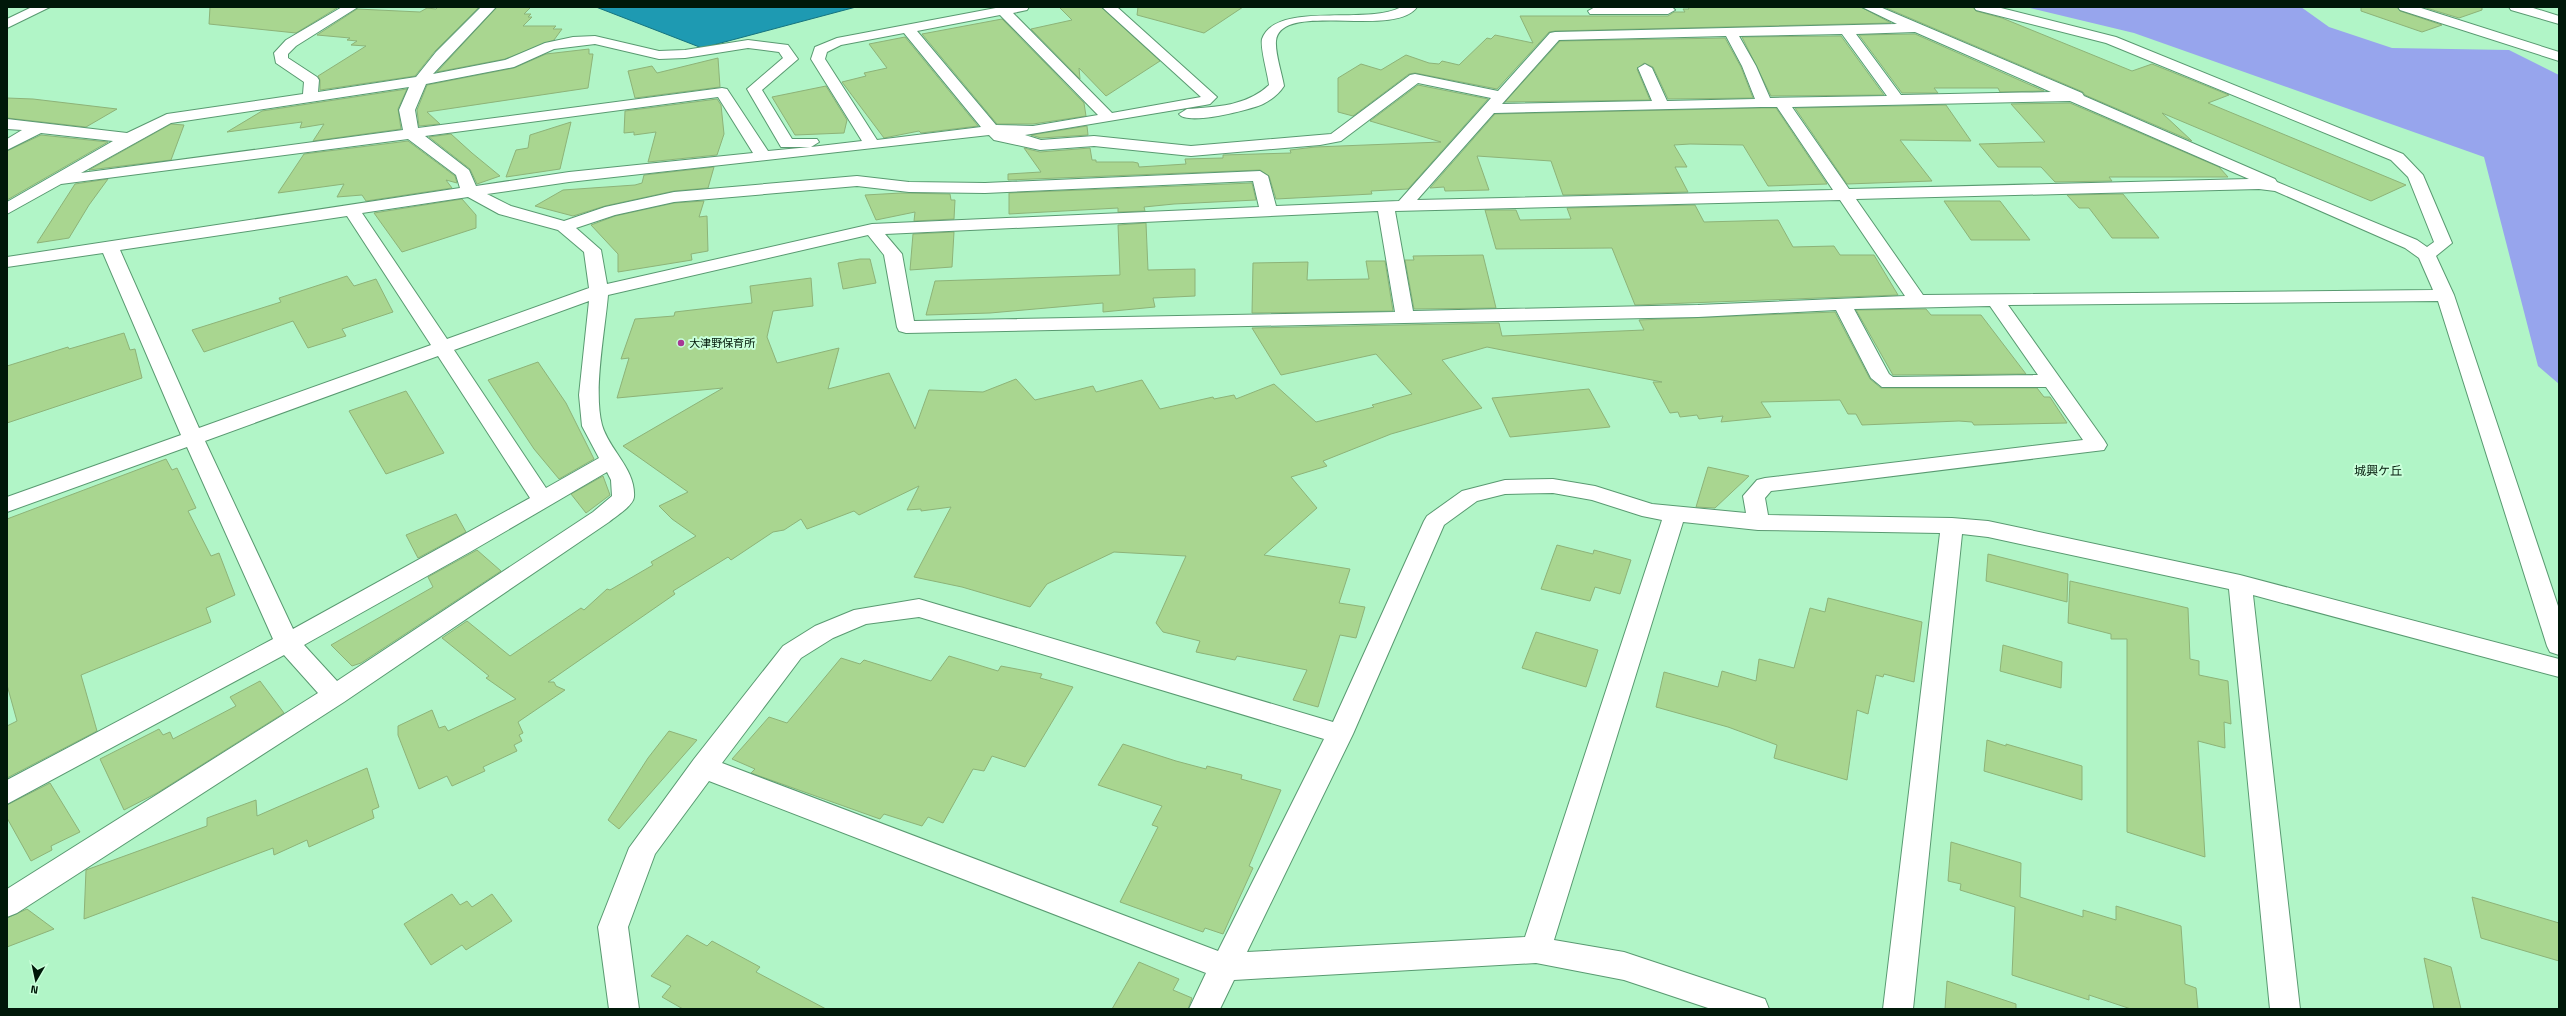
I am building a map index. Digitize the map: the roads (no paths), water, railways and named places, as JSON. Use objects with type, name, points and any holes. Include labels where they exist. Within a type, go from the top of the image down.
[{"type":"street","points":[[7,13],[19,7]]},
{"type":"street","points":[[7,24],[43,7]]},
{"type":"street","points":[[310,96],[312,80],[281,60],[281,53],[291,43],[351,7]]},
{"type":"street","points":[[7,904],[335,695],[601,517],[623,498],[622,480],[592,426],[591,418],[589,395],[598,291],[592,250],[564,226],[505,210],[470,192],[463,173],[412,134],[407,110],[420,81],[449,47],[489,7]]},
{"type":"street","points":[[870,142],[818,59],[820,50],[837,42],[1022,7]]},
{"type":"street","points":[[7,262],[568,177],[762,156],[870,142],[992,130],[1033,131],[1205,101],[1210,97],[1109,7]]},
{"type":"street","points":[[1020,139],[1218,110],[1248,104],[1268,97],[1277,86],[1268,40],[1278,24],[1300,15],[1394,14],[1400,13],[1410,7]]},
{"type":"street","points":[[1869,7],[2077,96],[2279,187],[2411,244],[2427,255],[2445,295],[2559,646]]},
{"type":"street","points":[[1981,7],[2111,40],[2397,157],[2415,175],[2443,243],[2427,255]]},
{"type":"street","points":[[2405,7],[2559,57]]},
{"type":"street","points":[[2516,7],[2559,20]]},
{"type":"street","points":[[1595,11],[1667,8],[1683,33]]},
{"type":"street","points":[[1004,11],[1109,118]]},
{"type":"street","points":[[907,28],[992,130],[1000,137],[1020,139],[1040,145],[1094,141],[1191,150],[1335,138],[1415,78],[1501,96]]},
{"type":"street","points":[[1403,206],[1555,36],[1920,28]]},
{"type":"street","points":[[1846,30],[1898,101]]},
{"type":"street","points":[[1730,32],[1773,104],[1845,193],[1918,301]]},
{"type":"street","points":[[7,209],[129,138],[166,119],[310,96],[420,81],[509,64],[550,46],[573,41],[595,40],[659,55],[691,54],[748,44],[783,48],[791,59],[754,88],[787,144],[870,142]]},
{"type":"street","points":[[1646,68],[1662,106]]},
{"type":"street","points":[[54,181],[722,92],[762,156]]},
{"type":"street","points":[[1489,110],[2077,96]]},
{"type":"street","points":[[7,124],[129,138]]},
{"type":"street","points":[[7,145],[40,128]]},
{"type":"street","points":[[564,226],[611,211],[674,197],[856,181],[909,187],[985,188],[1260,176],[1269,211]]},
{"type":"street","points":[[7,505],[598,291],[778,252],[872,229],[1386,206],[1845,193],[2259,184],[2279,187]]},
{"type":"street","points":[[1386,206],[1405,317]]},
{"type":"street","points":[[351,209],[543,500]]},
{"type":"street","points":[[872,229],[893,254],[906,327],[1698,311],[1841,303],[1918,301],[2445,295]]},
{"type":"street","points":[[109,246],[193,438],[287,642],[335,695]]},
{"type":"street","points":[[1758,522],[1754,496],[1765,485],[2097,445],[1996,301]]},
{"type":"street","points":[[1841,303],[1881,378],[1889,383],[2052,381]]},
{"type":"street","points":[[7,793],[287,642],[543,500],[611,460]]},
{"type":"street","points":[[1204,1009],[1340,734],[1435,521],[1470,496],[1505,487],[1553,486],[1595,493],[1650,511],[1758,522],[1952,526],[1988,529],[2240,583],[2559,668]]},
{"type":"street","points":[[1536,950],[1676,514]]},
{"type":"street","points":[[1898,1009],[1952,526]]},
{"type":"street","points":[[2240,583],[2285,1009]]},
{"type":"street","points":[[624,1009],[613,927],[643,848],[703,767],[792,652],[824,632],[862,616],[919,608],[1340,734]]},
{"type":"street","points":[[703,767],[1225,967],[1536,950],[1624,966],[1754,1009]]},
{"type":"place","name":"大津野保育所","points":[[681,343]]},
{"type":"district","name":"城興ケ丘","points":[[2378,470]]}]
